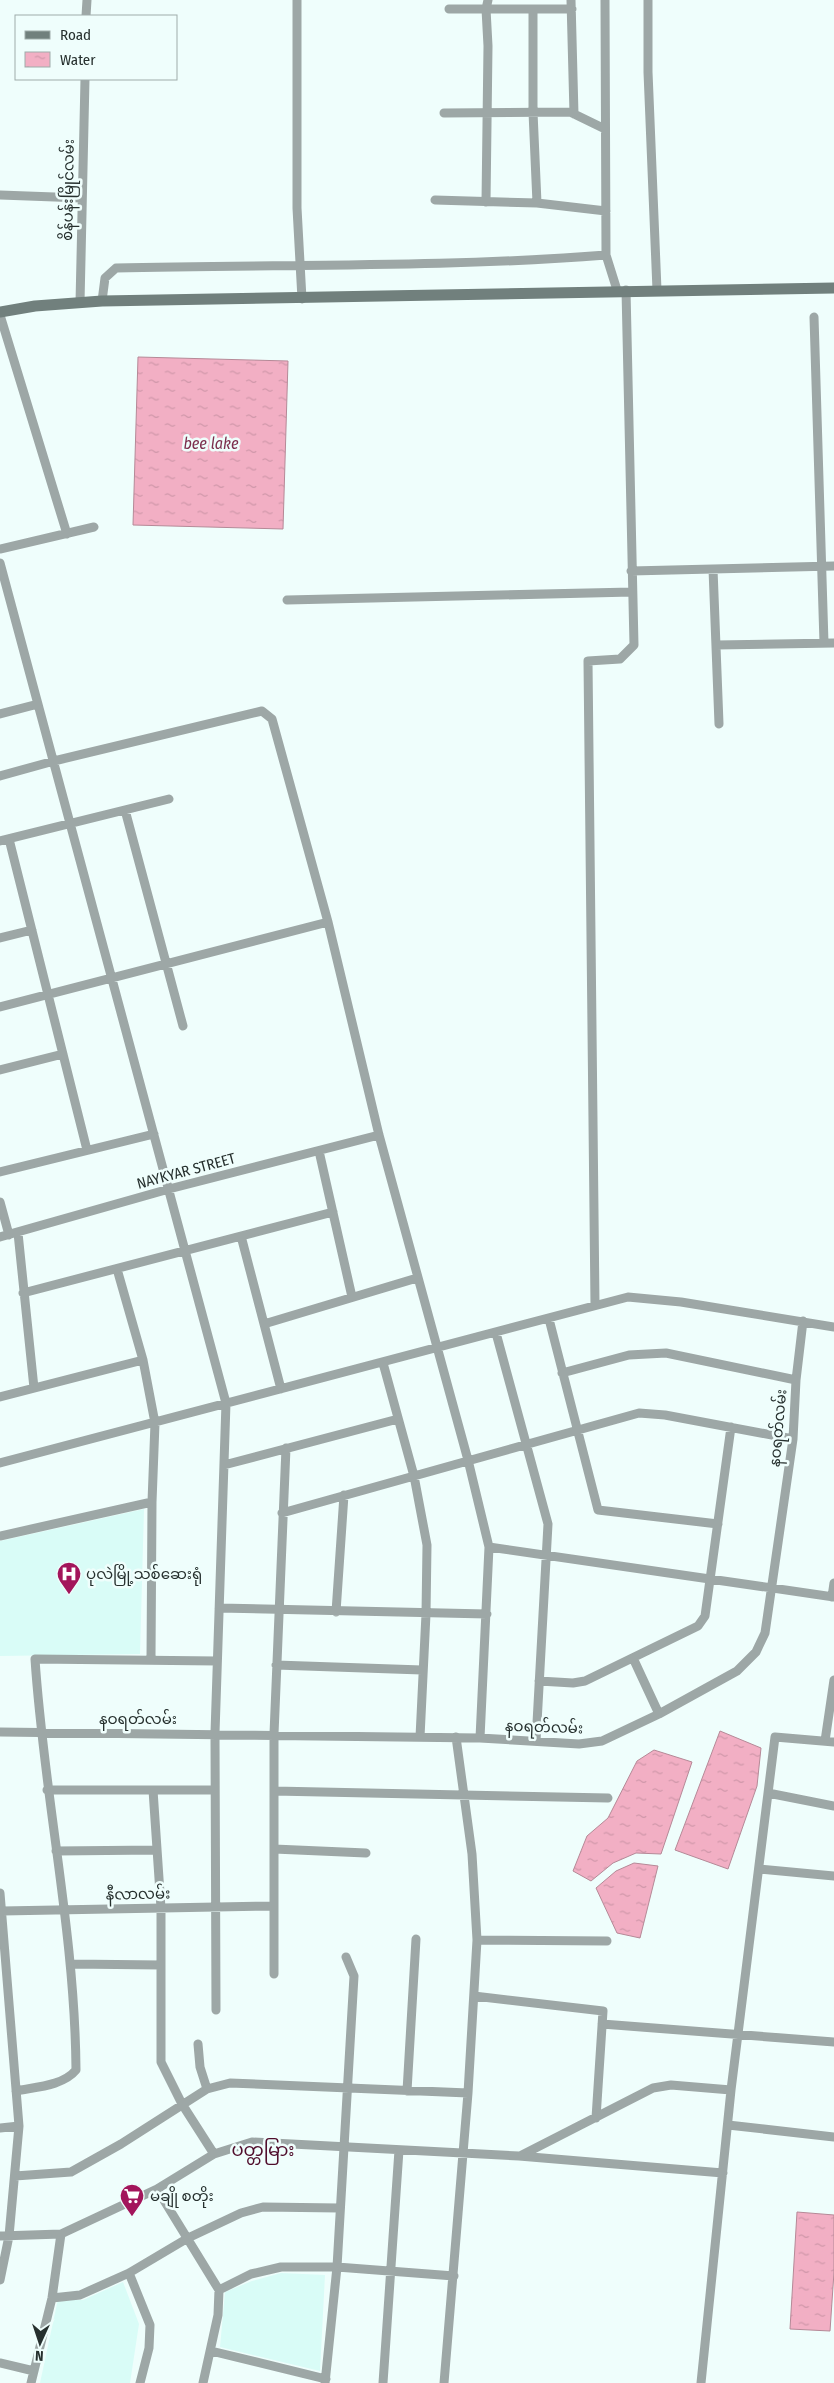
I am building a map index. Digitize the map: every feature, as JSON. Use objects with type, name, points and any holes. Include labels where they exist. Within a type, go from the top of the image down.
[{"type":"street","points":[[86,15],[87,0]]},
{"type":"street","points":[[298,0],[297,208],[302,267],[302,299]]},
{"type":"street","points":[[595,1305],[588,661],[620,659],[634,646],[621,290],[606,255],[605,0]]},
{"type":"street","points":[[648,0],[648,72],[657,290]]},
{"type":"street","points":[[449,9],[487,5],[532,9],[572,5],[574,114]]},
{"type":"street","points":[[486,202],[487,5]]},
{"type":"street","points":[[532,9],[533,112],[537,203]]},
{"type":"street","name":"စိန်ပန်းမြိုင်လမ်း","points":[[80,303],[85,80]]},
{"type":"street","points":[[444,113],[570,112],[605,129]]},
{"type":"street","points":[[0,195],[82,198]]},
{"type":"street","points":[[435,200],[537,203],[606,211]]},
{"type":"street","points":[[102,301],[105,278],[116,268],[302,267],[554,259],[606,255]]},
{"type":"street","points":[[67,534],[0,313],[35,306],[102,301],[302,299],[621,290],[834,288]]},
{"type":"street","points":[[814,317],[824,643]]},
{"type":"street","points":[[0,550],[94,527]]},
{"type":"street","points":[[0,563],[226,1403],[215,1733],[216,2010]]},
{"type":"street","points":[[631,571],[834,566]]},
{"type":"street","points":[[713,569],[719,724]]},
{"type":"street","points":[[287,600],[632,592]]},
{"type":"street","points":[[716,645],[834,643]]},
{"type":"street","points":[[0,714],[38,704]]},
{"type":"street","points":[[0,776],[54,761],[262,711],[272,719],[328,922],[379,1135],[468,1460],[489,1547],[480,1738]]},
{"type":"street","points":[[87,1150],[32,930],[5,840],[70,822],[168,799]]},
{"type":"street","points":[[125,810],[183,1026]]},
{"type":"street","points":[[0,1007],[328,922]]},
{"type":"street","points":[[0,938],[32,930]]},
{"type":"street","points":[[0,1070],[63,1054]]},
{"type":"street","points":[[0,1172],[154,1134]]},
{"type":"street","name":"NAYKYAR STREET","points":[[9,1235],[169,1189],[379,1135]]},
{"type":"street","points":[[320,1150],[352,1297]]},
{"type":"street","points":[[0,1202],[23,1293],[34,1388]]},
{"type":"street","points":[[23,1293],[333,1212]]},
{"type":"street","points":[[241,1236],[281,1389]]},
{"type":"street","points":[[116,1269],[143,1360],[155,1423],[152,1502],[151,1660]]},
{"type":"street","points":[[264,1324],[417,1278]]},
{"type":"street","points":[[0,1463],[628,1297],[652,1298],[834,1327]]},
{"type":"street","points":[[549,1319],[598,1510],[718,1524]]},
{"type":"street","name":"နဝရတ်လမ်း","points":[[0,1732],[456,1737],[579,1744],[602,1741],[659,1714],[737,1671],[756,1652],[765,1633],[793,1439],[796,1380],[803,1321]]},
{"type":"street","points":[[496,1333],[548,1524],[536,1741]]},
{"type":"street","points":[[562,1372],[629,1355],[666,1353],[796,1380]]},
{"type":"street","points":[[0,1397],[143,1360]]},
{"type":"street","points":[[383,1363],[414,1476],[427,1545],[426,1614],[420,1737]]},
{"type":"street","points":[[282,1513],[639,1414],[665,1415],[793,1439]]},
{"type":"street","points":[[224,1464],[398,1419]]},
{"type":"street","points":[[539,1681],[573,1683],[585,1681],[698,1626],[705,1616],[731,1427]]},
{"type":"street","points":[[274,1974],[274,1734],[286,1448]]},
{"type":"street","points":[[336,1612],[344,1495]]},
{"type":"street","points":[[0,1536],[152,1502]]},
{"type":"street","points":[[489,1547],[833,1597],[834,1583]]},
{"type":"street","points":[[219,1608],[486,1614]]},
{"type":"street","points":[[632,1658],[659,1714]]},
{"type":"street","points":[[16,2091],[54,2083],[71,2075],[76,2070],[75,2014],[71,1964],[65,1909],[47,1790],[34,1659],[217,1661]]},
{"type":"street","points":[[276,1665],[422,1670]]},
{"type":"street","points":[[701,2383],[731,2090],[775,1737],[829,1742],[834,1680]]},
{"type":"street","points":[[444,2383],[468,2093],[477,1940],[472,1863],[456,1737]]},
{"type":"street","points":[[47,1790],[215,1790]]},
{"type":"street","points":[[153,1790],[161,1908],[161,2062],[182,2104],[214,2154]]},
{"type":"street","points":[[274,1790],[608,1798]]},
{"type":"street","points":[[768,1793],[834,1806]]},
{"type":"street","points":[[274,1849],[366,1853]]},
{"type":"street","points":[[56,1850],[157,1850]]},
{"type":"street","points":[[759,1869],[834,1876]]},
{"type":"street","points":[[0,1893],[19,2126],[15,2176],[0,2280]]},
{"type":"street","name":"နီလာလမ်း","points":[[2,1911],[273,1906]]},
{"type":"street","points":[[407,2091],[416,1939]]},
{"type":"street","points":[[477,1940],[607,1941]]},
{"type":"street","points":[[211,2351],[325,2381],[337,2267],[354,1976],[346,1957]]},
{"type":"street","points":[[71,1964],[161,1965]]},
{"type":"street","points":[[474,1996],[603,2011],[596,2118]]},
{"type":"street","points":[[602,2024],[834,2042]]},
{"type":"street","points":[[198,2044],[200,2067],[208,2089]]},
{"type":"street","points":[[15,2176],[71,2172],[121,2144],[208,2089],[230,2083],[468,2093]]},
{"type":"street","points":[[519,2156],[653,2088],[671,2085],[731,2090]]},
{"type":"street","points":[[728,2125],[834,2137]]},
{"type":"street","points":[[0,2128],[19,2126]]},
{"type":"street","points":[[5,2236],[61,2234],[157,2189],[214,2154],[252,2142],[519,2156],[723,2173]]},
{"type":"street","points":[[383,2383],[399,2150]]},
{"type":"street","points":[[157,2189],[219,2290],[218,2315],[203,2383]]},
{"type":"street","points":[[52,2298],[80,2295],[129,2273],[188,2238],[241,2213],[263,2207],[339,2208]]},
{"type":"street","points":[[31,2383],[52,2298],[61,2234]]},
{"type":"street","points":[[219,2290],[251,2274],[281,2266],[337,2267],[454,2276]]},
{"type":"street","points":[[129,2273],[150,2325],[149,2348],[140,2383]]},
{"type":"street","points":[[0,2364],[34,2371]]},
{"type":"shaded area","points":[[144,1509],[140,1654],[0,1656],[0,1541]]},
{"type":"shaded area","points":[[281,2273],[325,2275],[320,2371],[220,2347],[225,2292],[252,2281]]},
{"type":"shaded area","points":[[123,2282],[139,2324],[130,2383],[40,2383],[58,2299],[83,2300]]},
{"type":"water","name":"bee lake","points":[[138,357],[288,361],[283,529],[133,525]]},
{"type":"water","points":[[720,1731],[761,1748],[757,1786],[728,1869],[675,1850]]},
{"type":"water","points":[[654,1750],[692,1762],[661,1854],[636,1853],[613,1863],[591,1881],[573,1871],[587,1836],[608,1818],[637,1761]]},
{"type":"water","points":[[634,1863],[658,1866],[640,1938],[617,1933],[596,1888],[616,1871]]},
{"type":"water","points":[[797,2212],[834,2215],[834,2272],[830,2331],[790,2329]]},
{"type":"place","name":"ပုလဲမြို့သစ်ဆေးရုံ","points":[[69,1595]]},
{"type":"place","name":"မချို စတိုး","points":[[132,2217]]},
{"type":"district","name":"ပတ္တမြား","points":[[263,2150]]}]
